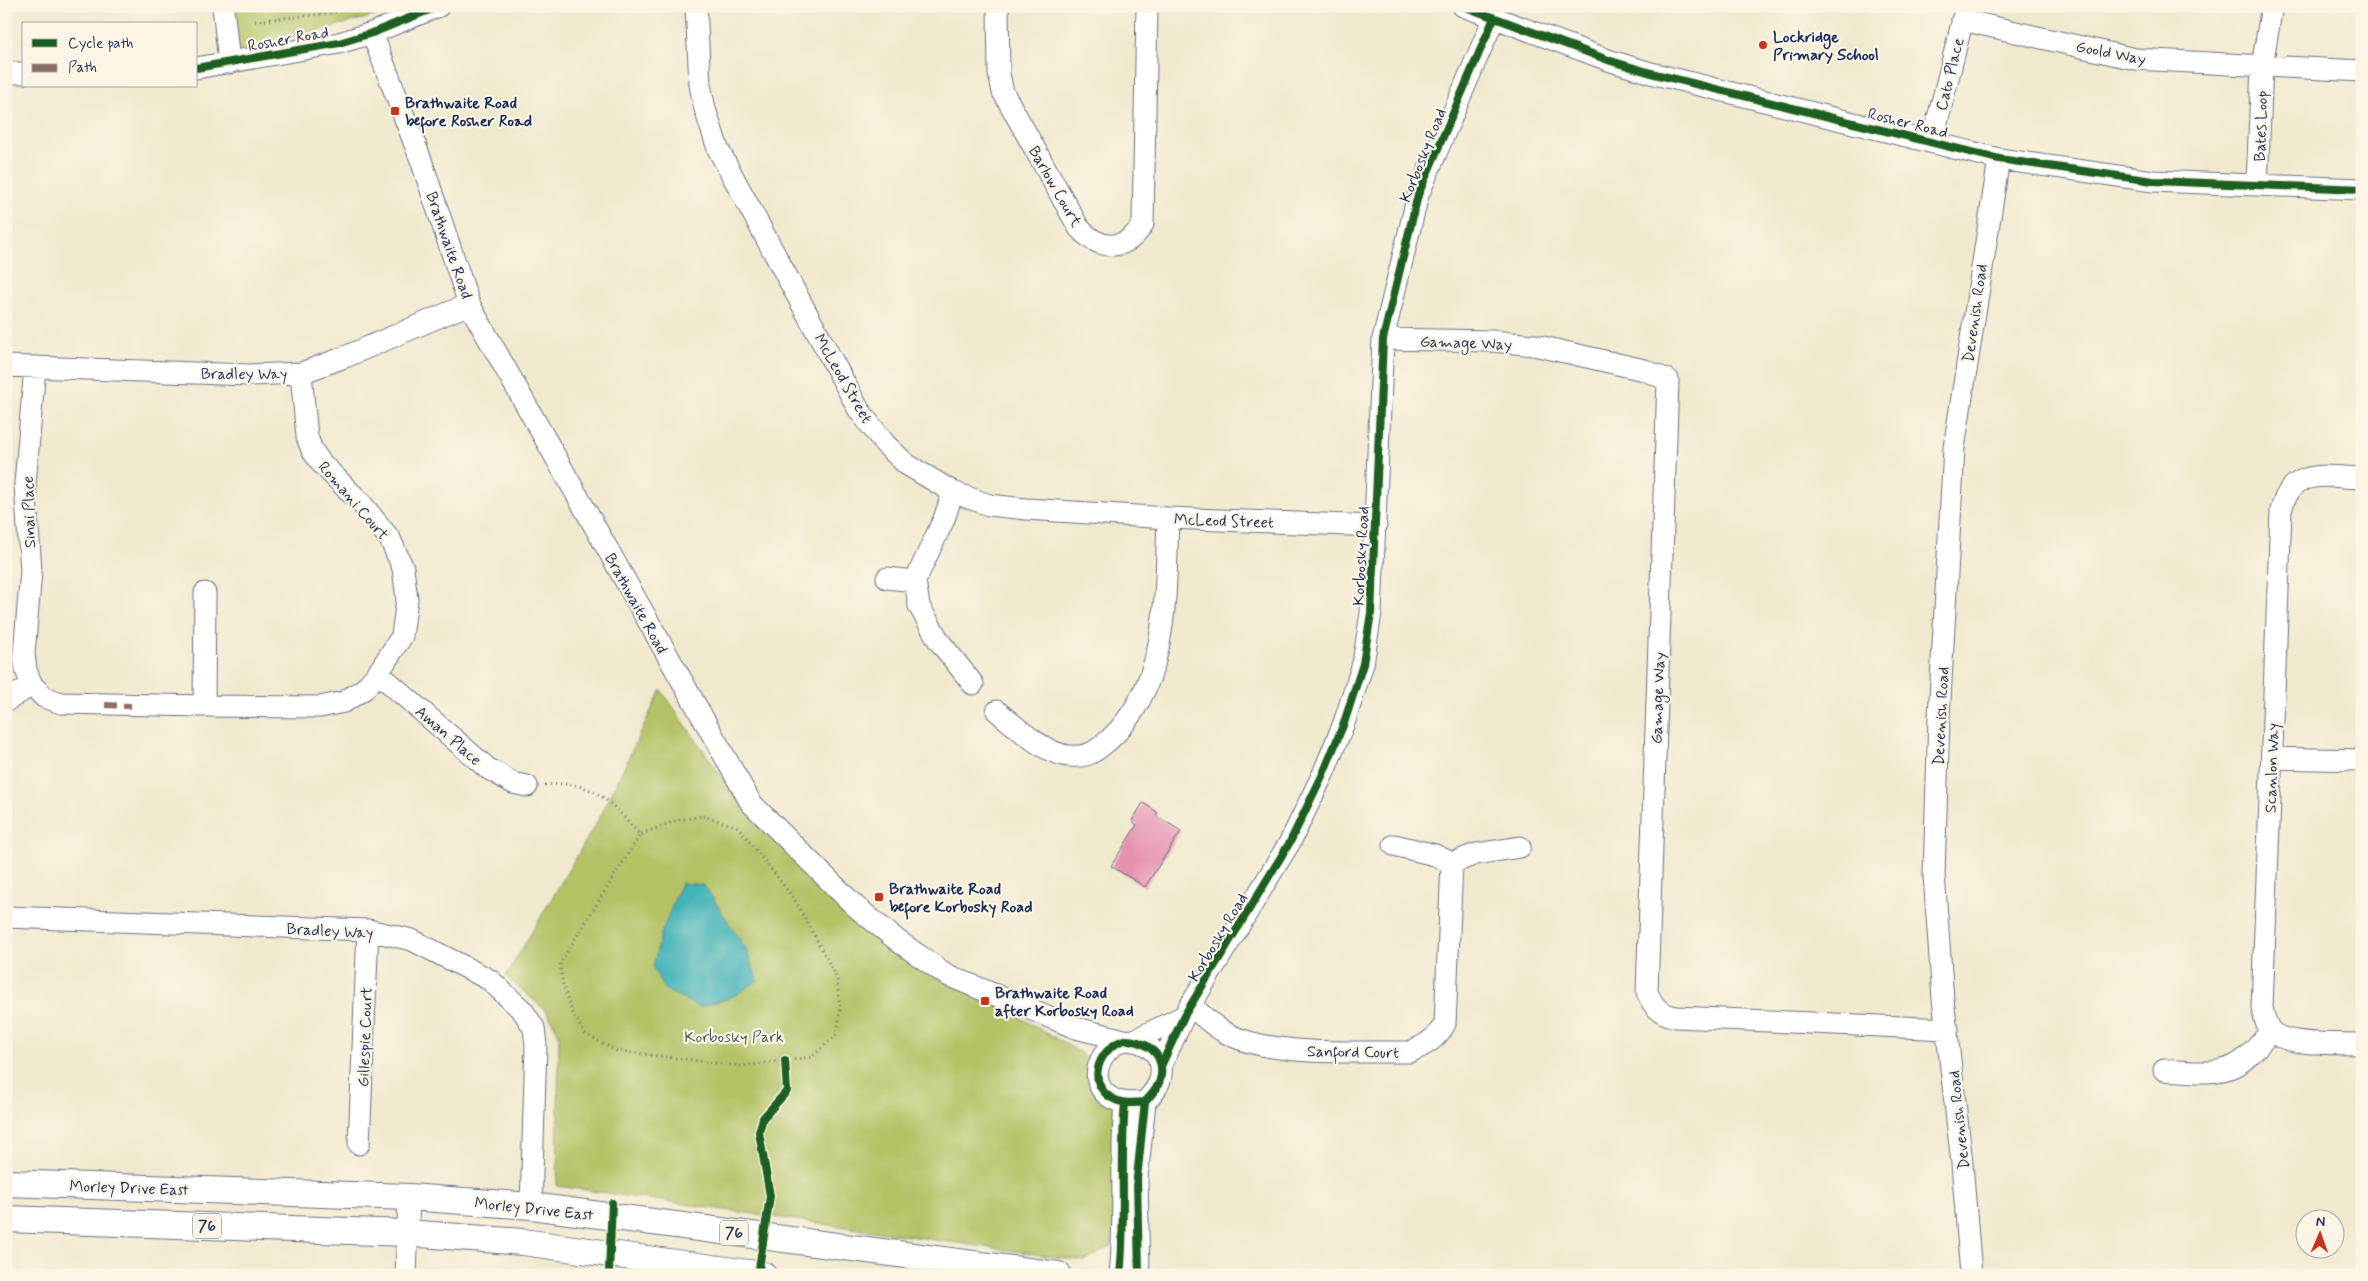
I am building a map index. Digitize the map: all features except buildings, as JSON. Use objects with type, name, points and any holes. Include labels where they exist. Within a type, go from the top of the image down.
[{"type":"main road","name":"Morley Drive East","points":[[6,1183],[409,1197],[530,1206],[1058,1275]]},
{"type":"main road","name":"76","points":[[6,1219],[408,1233],[523,1242],[763,1275]]},
{"type":"street","points":[[223,6],[224,32],[229,63]]},
{"type":"street","name":"Rosher Road","points":[[198,68],[339,43],[372,33],[440,6]]},
{"type":"street","name":"McLeod Street","points":[[696,6],[700,85],[705,109],[718,148],[859,410],[885,444],[906,464],[953,492],[990,504],[1026,509],[1168,518],[1376,526]]},
{"type":"street","name":"Barlow Court","points":[[998,6],[998,61],[1002,92],[1079,228],[1089,239],[1099,244],[1112,245],[1125,242],[1138,233],[1143,224],[1147,6]]},
{"type":"street","name":"Rosher Road","points":[[1462,6],[1611,61],[1651,73],[1999,159],[2153,181],[2362,189]]},
{"type":"street","name":"Bates Loop","points":[[2257,186],[2262,66],[2272,6]]},
{"type":"street","name":"Goold Way","points":[[1964,13],[2135,60],[2262,66]]},
{"type":"street","name":"Cato Place","points":[[1932,142],[1964,13]]},
{"type":"street","name":"Korbosky Road","points":[[1161,1066],[1188,1011],[1290,842],[1323,774],[1344,723],[1363,664],[1370,621],[1376,526],[1383,340],[1418,195],[1494,18]]},
{"type":"street","name":"Brathwaite Road","points":[[372,33],[421,160],[469,304],[751,803],[855,906],[898,941],[947,975],[1076,1028],[1129,1040]]},
{"type":"street","name":"Bates Loop","points":[[2262,66],[2362,70]]},
{"type":"street","points":[[6,73],[22,74]]},
{"type":"street","name":"Devenish Road","points":[[1971,1275],[1962,1163],[1948,1029],[1943,999],[1934,875],[1939,718],[1954,448],[1999,159]]},
{"type":"street","name":"Bradley Way","points":[[6,366],[249,375],[301,373],[345,357],[469,304]]},
{"type":"street","name":"Gamage Way","points":[[1383,340],[1492,341],[1534,345],[1644,370],[1668,380],[1646,992],[1653,1005],[1664,1015],[1676,1017],[1948,1029]]},
{"type":"street","name":"Sinai Place","points":[[32,685],[26,670],[24,654],[31,571],[25,484],[35,367]]},
{"type":"street","name":"Romani Court","points":[[32,685],[44,697],[61,703],[131,706],[320,707],[344,702],[364,689],[378,673],[402,636],[407,599],[403,568],[390,539],[361,503],[321,463],[312,450],[308,437],[301,373]]},
{"type":"street","name":"Scanlon Way","points":[[2271,1031],[2262,1008],[2281,511],[2284,496],[2291,486],[2303,479],[2318,476],[2362,478]]},
{"type":"street","points":[[953,492],[944,519],[915,580],[918,606],[939,641],[973,684]]},
{"type":"street","points":[[997,711],[1027,735],[1050,749],[1069,756],[1091,755],[1125,724],[1146,685],[1158,653],[1164,616],[1168,518]]},
{"type":"street","points":[[887,578],[915,580]]},
{"type":"street","points":[[204,706],[205,593]]},
{"type":"street","name":"Aman Place","points":[[378,673],[487,768],[513,783],[526,786]]},
{"type":"street","points":[[6,701],[32,685]]},
{"type":"street","points":[[2272,758],[2362,760]]},
{"type":"street","points":[[1394,845],[1435,855],[1452,863],[1476,854],[1520,847]]},
{"type":"street","name":"Sanford Court","points":[[1188,1011],[1222,1031],[1246,1042],[1272,1049],[1409,1052],[1422,1048],[1438,1035],[1445,1024],[1452,863]]},
{"type":"street","name":"Bradley Way","points":[[6,917],[368,930],[412,940],[490,980],[523,1011],[534,1028],[536,1045],[530,1206]]},
{"type":"street","name":"Gillespie Court","points":[[359,1144],[368,930]]},
{"type":"street","points":[[1135,1103],[1116,1100],[1101,1087],[1098,1077],[1100,1058],[1114,1043],[1129,1040],[1188,1011]]},
{"type":"street","name":"Brathwaite Road","points":[[1076,1028],[1100,1058]]},
{"type":"street","points":[[2164,1071],[2221,1071],[2235,1066],[2251,1053],[2271,1031],[2283,1038],[2300,1042],[2362,1044]]},
{"type":"street","points":[[1120,1275],[1124,1242],[1122,1152],[1135,1103],[1158,1085],[1161,1076],[1161,1066],[1151,1048],[1129,1040]]},
{"type":"street","points":[[1135,1103],[1139,1275]]},
{"type":"street","points":[[406,1275],[409,1197]]},
{"type":"path","points":[[224,32],[256,17],[359,6]]},
{"type":"path","points":[[329,10],[339,43]]},
{"type":"path","points":[[526,786],[563,783],[584,786],[611,803],[640,835]]},
{"type":"path","points":[[704,816],[738,827],[795,900],[837,978],[840,1010],[836,1034],[812,1057],[785,1064],[741,1066],[617,1051],[586,1034],[572,1012],[563,984],[560,962],[640,835],[674,821],[704,816]]},
{"type":"green space","points":[[234,6],[410,6],[236,53]]},
{"type":"green space","name":"Korbosky Park","points":[[661,690],[744,808],[880,936],[1081,1053],[1122,1114],[1112,1246],[1084,1261],[557,1186],[559,1034],[547,1012],[506,976],[601,815]]},
{"type":"water","points":[[681,883],[704,885],[746,949],[758,981],[730,998],[699,1007],[664,989],[653,967],[661,934]]},
{"type":"marked path","points":[[105,705],[131,706]]},
{"type":"cycle path","points":[[198,68],[339,43],[372,33],[439,6]]},
{"type":"cycle path","points":[[1463,6],[1611,61],[1651,73],[1999,159],[2153,181],[2362,189]]},
{"type":"cycle path","points":[[1161,1066],[1184,1016],[1290,842],[1323,774],[1344,723],[1363,664],[1371,613],[1383,339],[1418,195],[1494,18]]},
{"type":"cycle path","points":[[1124,1040],[1139,1042],[1145,1045],[1156,1054],[1159,1060],[1161,1067],[1159,1083],[1145,1102],[1128,1103],[1118,1101],[1101,1088],[1098,1079],[1101,1061],[1106,1052],[1124,1040]]},
{"type":"cycle path","points":[[758,1275],[770,1196],[759,1132],[763,1118],[787,1091],[785,1060]]},
{"type":"cycle path","points":[[1139,1275],[1137,1178],[1145,1102]]},
{"type":"cycle path","points":[[1120,1275],[1123,1232],[1125,1103]]},
{"type":"cycle path","points":[[609,1271],[612,1203]]},
{"type":"place","name":"Lockridge Primary School","points":[[1763,45]]},
{"type":"place","name":"Brathwaite Road before Rosher Road","points":[[395,111]]},
{"type":"place","name":"Brathwaite Road before Korbosky Road","points":[[879,897]]},
{"type":"place","name":"Brathwaite Road after Korbosky Road","points":[[985,1001]]}]
